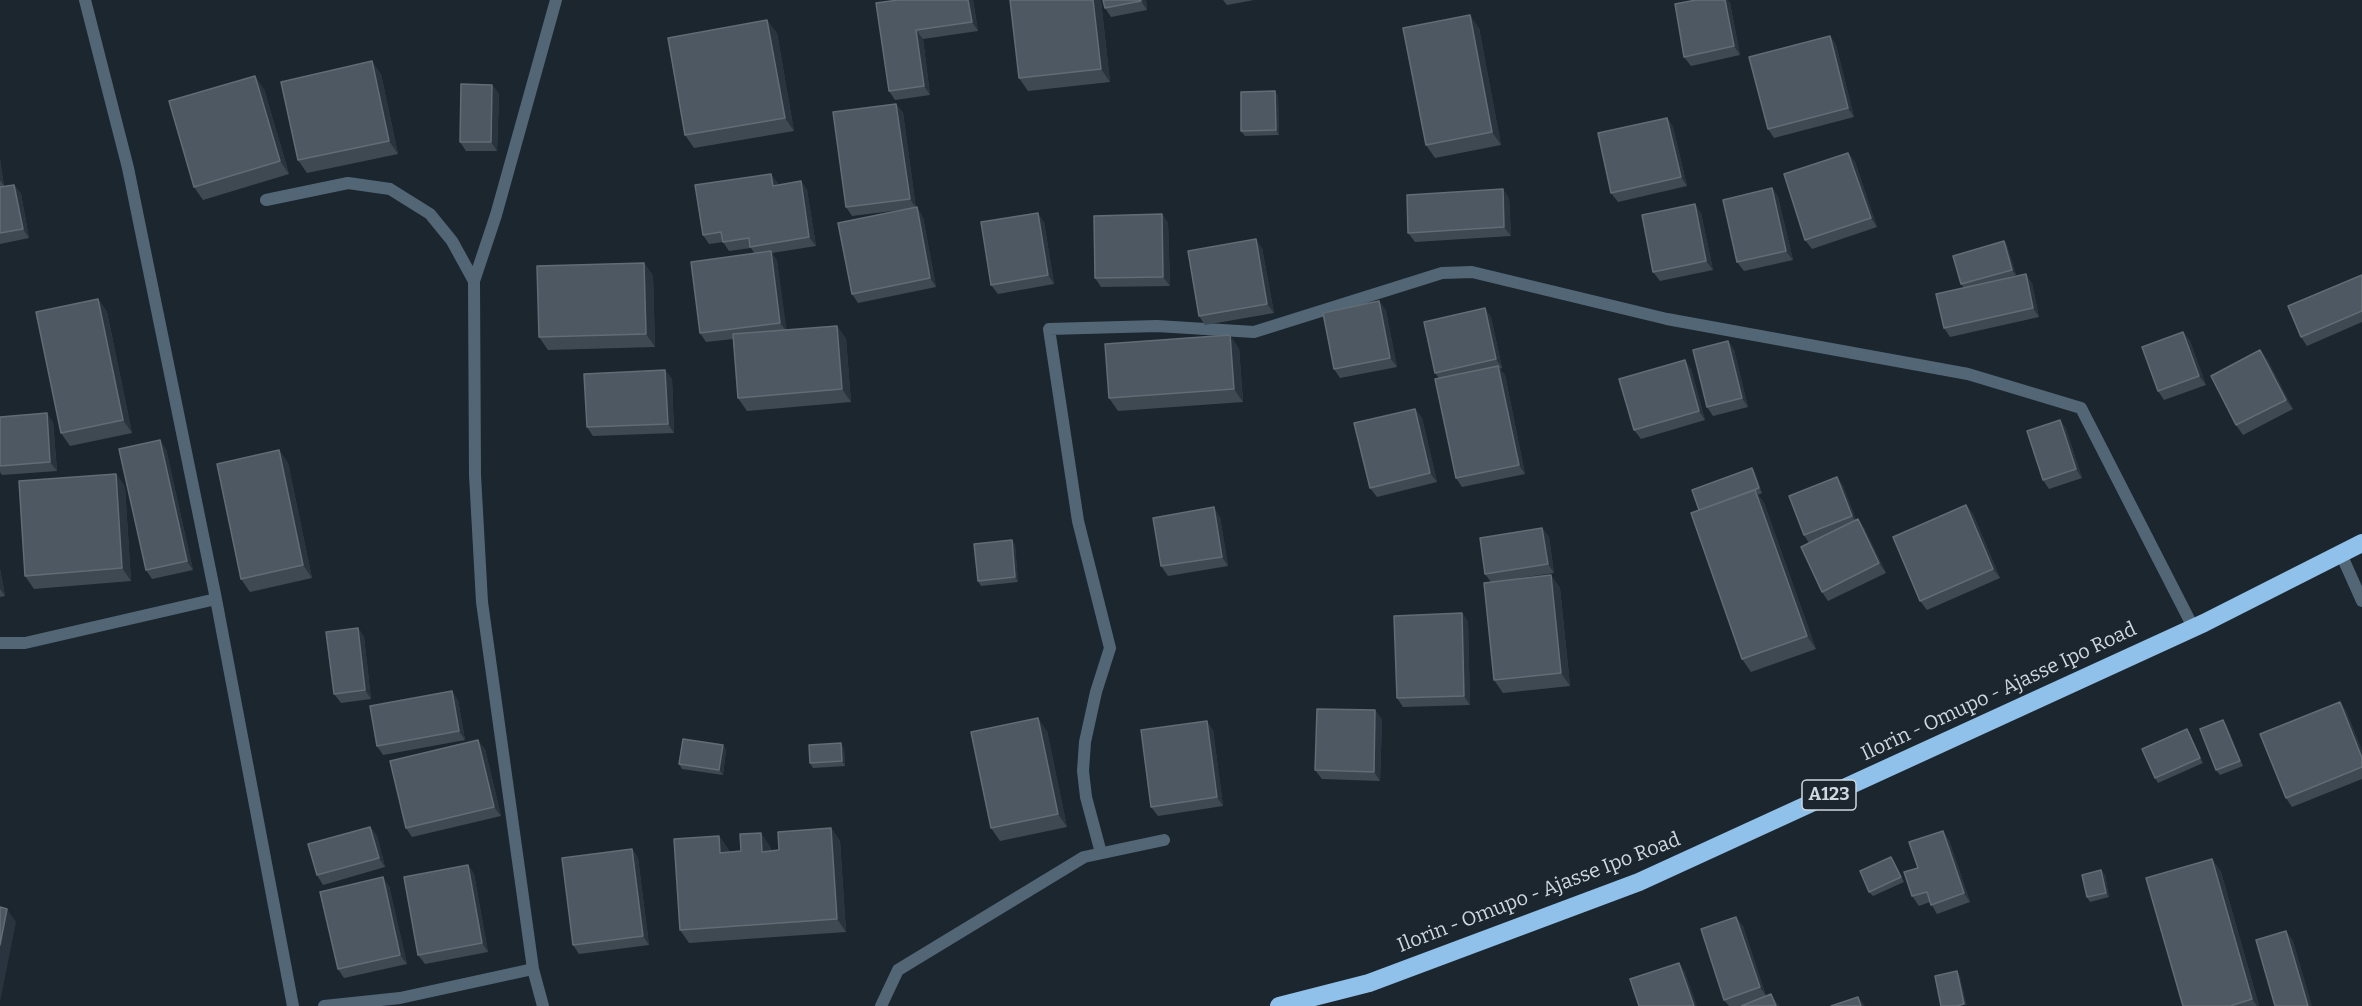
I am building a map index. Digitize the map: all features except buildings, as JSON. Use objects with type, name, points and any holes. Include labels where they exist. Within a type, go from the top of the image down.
[{"type":"highway","name":"Ilorin - Omupo - Ajasse Ipo Road","points":[[1279,1006],[1369,983],[1638,882],[2193,627],[2362,543]]},
{"type":"street","points":[[85,0],[128,168],[216,599],[293,1006]]},
{"type":"street","points":[[543,1006],[532,969],[482,602],[475,475],[474,281],[496,214],[556,0]]},
{"type":"street","points":[[266,200],[348,183],[390,189],[430,214],[452,241],[474,281]]},
{"type":"street","points":[[1101,853],[1086,797],[1083,771],[1085,742],[1096,692],[1110,648],[1078,521],[1048,329],[1156,326],[1254,332],[1442,273],[1472,272],[1667,319],[1968,374],[2081,408],[2193,627]]},
{"type":"street","points":[[2342,554],[2362,601]]},
{"type":"street","points":[[0,643],[25,643],[216,599]]},
{"type":"street","points":[[881,1006],[898,970],[1084,856],[1164,840]]},
{"type":"street","points":[[324,1006],[400,998],[532,969]]}]
